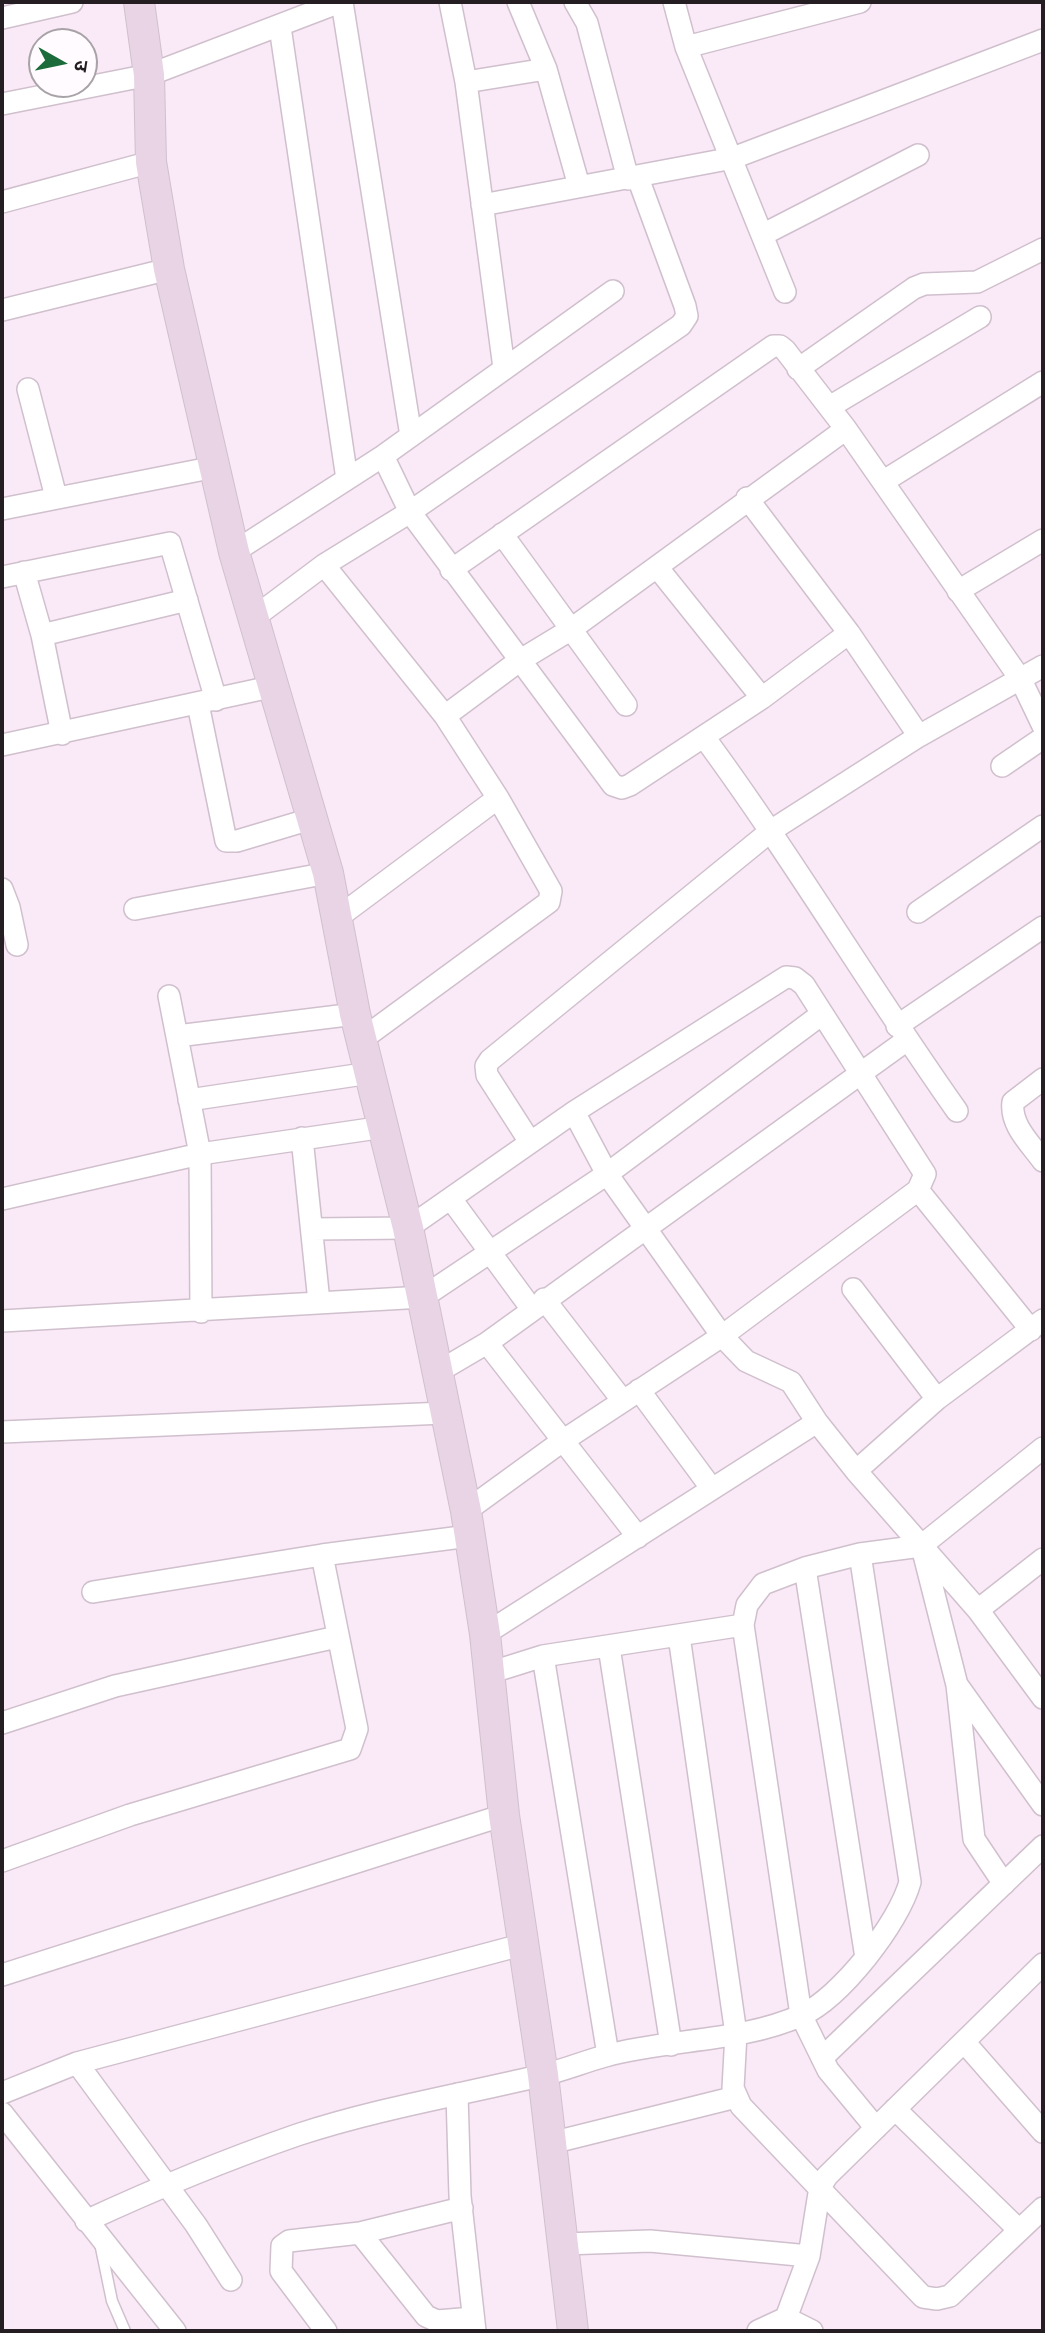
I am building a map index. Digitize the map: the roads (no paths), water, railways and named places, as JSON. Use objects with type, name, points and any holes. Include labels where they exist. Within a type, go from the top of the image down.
[{"type":"street","points":[[2,18],[72,2]]},
{"type":"street","points":[[139,2],[149,75],[151,162],[169,270],[234,552],[328,873],[358,1027],[423,1297],[468,1523],[485,1634],[504,1815],[543,2076],[573,2331]]},
{"type":"street","points":[[2,104],[149,75],[341,2],[411,436]]},
{"type":"street","points":[[450,2],[466,82],[504,368]]},
{"type":"street","points":[[518,2],[546,69],[579,186]]},
{"type":"street","points":[[252,619],[324,565],[410,512],[681,325],[687,316],[633,179],[587,23],[575,2]]},
{"type":"street","points":[[674,2],[686,47],[764,234],[785,292]]},
{"type":"street","points":[[686,47],[860,2]]},
{"type":"street","points":[[280,27],[347,480]]},
{"type":"street","points":[[482,205],[579,186],[633,179],[733,158],[1043,40]]},
{"type":"street","points":[[466,82],[546,69]]},
{"type":"street","points":[[764,234],[918,155]]},
{"type":"street","points":[[2,202],[151,162]]},
{"type":"street","points":[[798,369],[914,288],[924,284],[978,282],[1043,250]]},
{"type":"street","points":[[2,310],[169,270]]},
{"type":"street","points":[[234,552],[383,456],[613,291]]},
{"type":"street","points":[[831,407],[980,317]]},
{"type":"street","points":[[451,570],[773,346],[780,346],[831,407],[884,481],[1021,680],[1043,726]]},
{"type":"street","points":[[884,481],[1043,382]]},
{"type":"street","points":[[28,389],[56,497]]},
{"type":"street","points":[[445,716],[519,661],[570,630],[747,498],[846,429]]},
{"type":"street","points":[[383,456],[410,512],[613,785],[622,788],[630,785],[762,698],[849,633]]},
{"type":"street","points":[[2,509],[215,467]]},
{"type":"street","points":[[747,498],[849,633],[919,736]]},
{"type":"street","points":[[502,534],[626,705]]},
{"type":"street","points":[[958,591],[1043,540]]},
{"type":"street","points":[[2,578],[170,543],[187,600],[207,702],[226,841],[237,841],[314,818]]},
{"type":"street","points":[[177,1036],[358,1027],[548,902],[551,891],[498,798],[445,716],[324,565]]},
{"type":"street","points":[[657,567],[762,698]]},
{"type":"street","points":[[24,572],[42,635],[62,734]]},
{"type":"street","points":[[42,635],[187,600]]},
{"type":"street","points":[[530,1142],[487,1075],[486,1066],[490,1060],[772,830],[919,736],[1043,666]]},
{"type":"street","points":[[2,745],[275,687]]},
{"type":"street","points":[[704,737],[772,830],[902,1033],[957,1111]]},
{"type":"street","points":[[1002,766],[1043,738]]},
{"type":"street","points":[[337,918],[498,798]]},
{"type":"street","points":[[918,912],[1043,826]]},
{"type":"street","points":[[135,909],[328,873]]},
{"type":"street","points":[[2,889],[9,907],[17,945]]},
{"type":"street","points":[[436,1373],[487,1343],[538,1303],[646,1229],[861,1073],[902,1033],[1043,926]]},
{"type":"street","points":[[93,1592],[322,1555],[468,1523],[561,1442],[722,1336],[918,1190],[925,1174],[804,985],[795,978],[786,977],[573,1112],[408,1228],[312,1229]]},
{"type":"street","points":[[169,996],[200,1154],[201,1312]]},
{"type":"street","points":[[2,1321],[201,1312],[423,1297],[488,1251],[607,1174],[822,1014]]},
{"type":"street","points":[[189,1100],[370,1073]]},
{"type":"street","points":[[1043,1080],[1013,1102],[1012,1113],[1016,1125],[1043,1161]]},
{"type":"street","points":[[573,1112],[607,1174],[722,1336],[746,1361],[791,1382],[817,1422],[856,1471],[978,1610],[1035,1667],[1043,1698]]},
{"type":"street","points":[[2,1199],[200,1154],[384,1128]]},
{"type":"street","points":[[302,1138],[319,1302]]},
{"type":"street","points":[[856,1471],[937,1399],[1037,1325],[918,1190]]},
{"type":"street","points":[[451,1199],[488,1251],[631,1396],[712,1489]]},
{"type":"street","points":[[853,1289],[937,1399]]},
{"type":"street","points":[[487,1343],[561,1442],[638,1537]]},
{"type":"street","points":[[2,1432],[444,1413]]},
{"type":"street","points":[[485,1634],[817,1422]]},
{"type":"street","points":[[876,2128],[828,2070],[801,2015],[743,1625],[747,1605],[763,1584],[805,1568],[860,1554],[921,1546],[1043,1448]]},
{"type":"street","points":[[921,1546],[957,1685],[974,1839],[1004,1884]]},
{"type":"street","points":[[92,2229],[164,2185],[298,2135],[457,2094],[543,2076],[608,2055],[736,2034],[801,2015],[831,1998],[866,1958],[907,1896],[911,1882],[860,1554]]},
{"type":"street","points":[[2,1861],[130,1815],[349,1749],[357,1729],[322,1555]]},
{"type":"street","points":[[978,1610],[1043,1559]]},
{"type":"street","points":[[805,1568],[866,1958]]},
{"type":"street","points":[[489,1673],[543,1656],[743,1625]]},
{"type":"street","points":[[679,1636],[736,2034],[733,2088],[736,2097],[923,2297],[937,2299],[950,2296],[1043,2208]]},
{"type":"street","points":[[2,1723],[115,1686],[337,1637]]},
{"type":"street","points":[[610,1647],[671,2045]]},
{"type":"street","points":[[543,1656],[608,2055]]},
{"type":"street","points":[[957,1685],[1043,1805]]},
{"type":"street","points":[[2,1975],[504,1815]]},
{"type":"street","points":[[822,2059],[1043,1846]]},
{"type":"street","points":[[2,2093],[78,2063],[522,1945]]},
{"type":"street","points":[[758,2331],[786,2318],[809,2256],[820,2187],[827,2176],[965,2043],[1039,1977]]},
{"type":"street","points":[[965,2043],[1043,2133]]},
{"type":"street","points":[[78,2063],[164,2185],[196,2225],[231,2280]]},
{"type":"street","points":[[360,2233],[426,2315],[437,2321],[474,2325],[462,2208],[457,2094]]},
{"type":"street","points":[[551,2143],[736,2097]]},
{"type":"street","points":[[895,2109],[1019,2230]]},
{"type":"street","points":[[4,2123],[175,2331]]},
{"type":"street","points":[[326,2331],[281,2271],[282,2246],[289,2242],[360,2233],[462,2208]]},
{"type":"street","points":[[564,2244],[650,2241],[809,2256]]},
{"type":"street","points":[[786,2318],[812,2331]]},
{"type":"lane","points":[[92,2229],[112,2301],[125,2331]]}]
